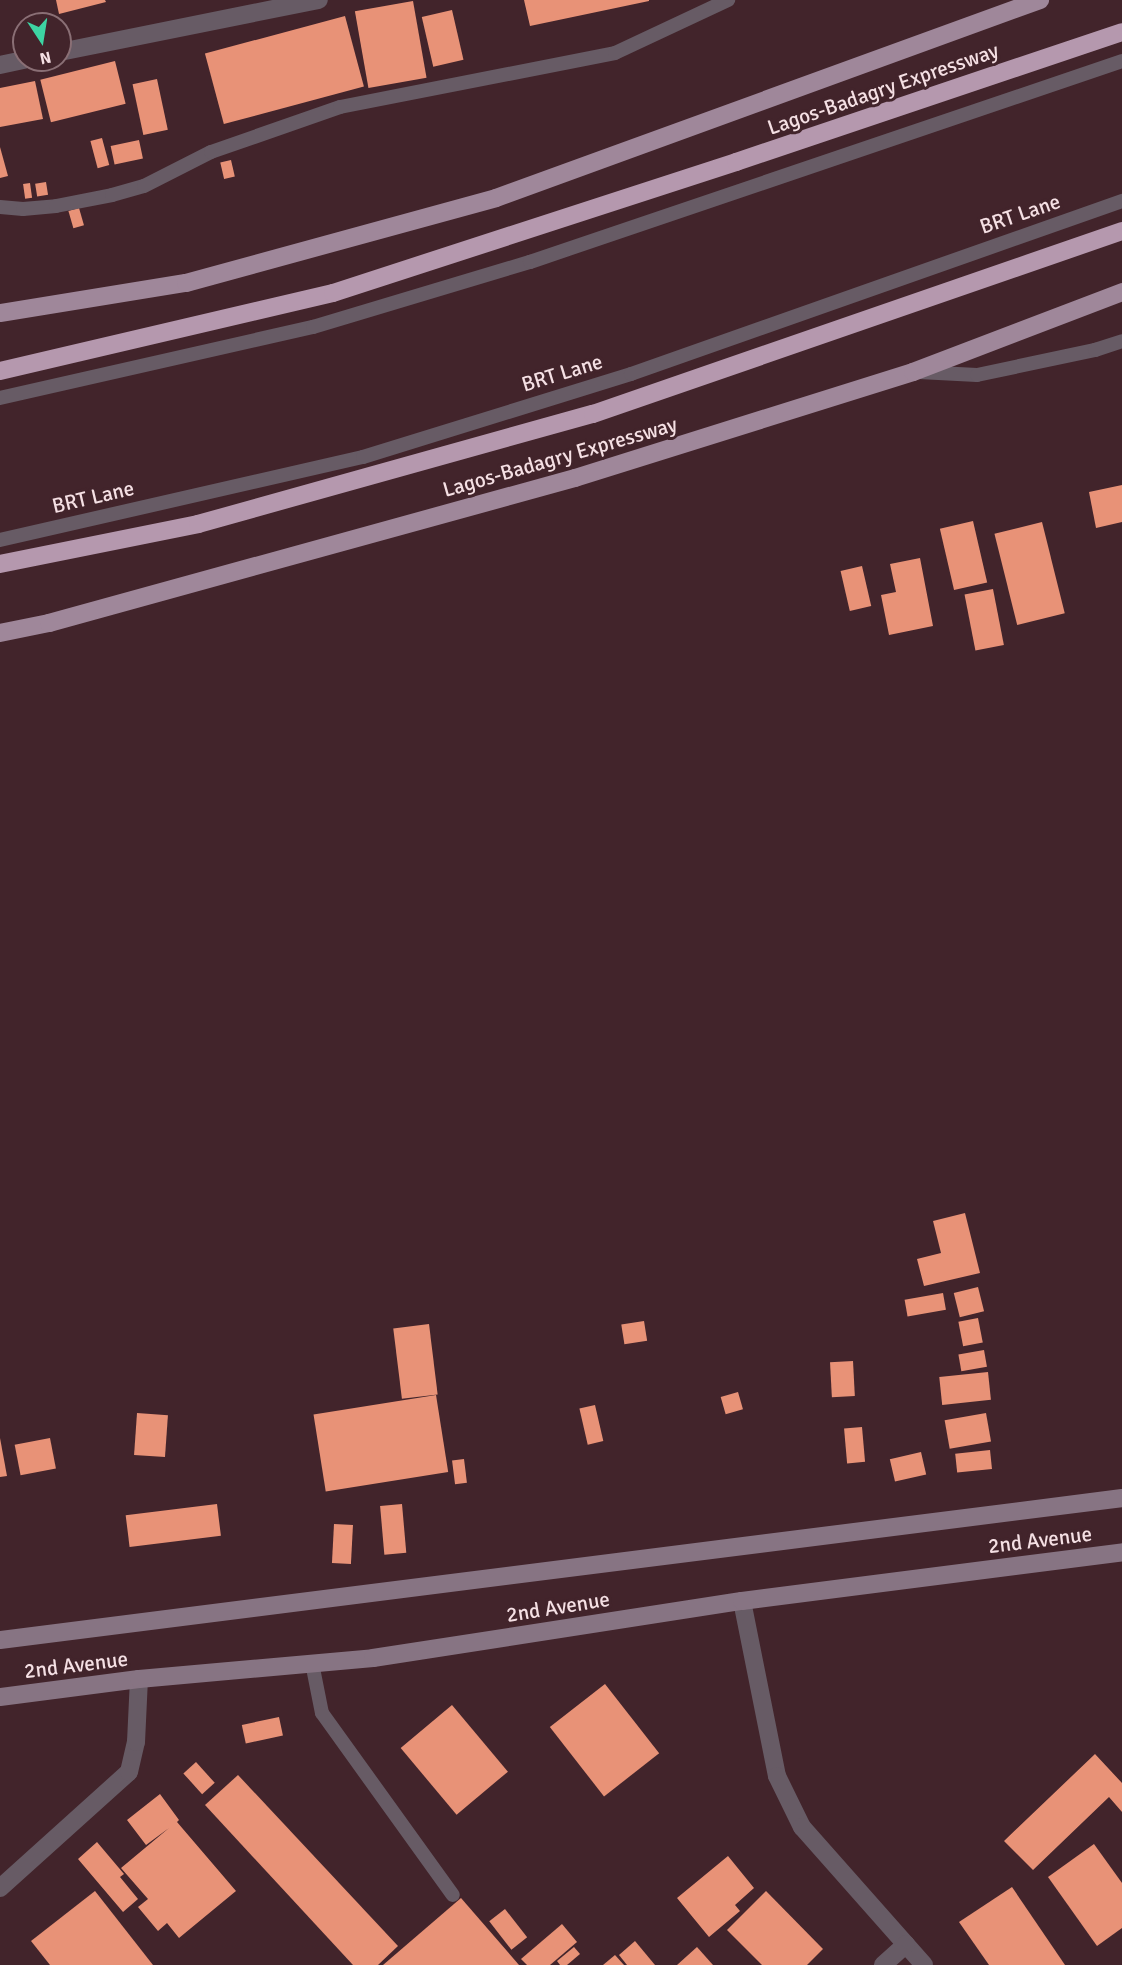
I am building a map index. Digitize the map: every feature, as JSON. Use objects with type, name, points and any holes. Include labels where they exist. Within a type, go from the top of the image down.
[{"type":"highway","name":"Lagos-Badagry Expressway","points":[[0,371],[333,293],[747,158],[1122,32]]},
{"type":"highway","name":"Lagos-Badagry Expressway","points":[[0,564],[198,524],[593,414],[1122,231]]},
{"type":"main road","name":"Lagos-Badagry Expressway","points":[[0,313],[186,283],[496,198],[1040,0]]},
{"type":"main road","name":"Lagos-Badagry Expressway","points":[[0,633],[49,623],[575,478],[914,372],[1122,292]]},
{"type":"street","points":[[72,50],[319,0]]},
{"type":"street","name":"2nd Avenue","points":[[0,1640],[1122,1498]]},
{"type":"street","name":"2nd Avenue","points":[[0,1697],[139,1679],[373,1658],[742,1601],[1122,1552]]},
{"type":"street","points":[[742,1601],[777,1776],[802,1827],[924,1965]]},
{"type":"street","points":[[0,1888],[129,1772],[136,1742],[139,1679]]},
{"type":"street","points":[[883,1965],[906,1944]]},
{"type":"lane","points":[[0,207],[24,209],[56,206],[144,186],[212,152],[340,107],[615,52],[728,0]]},
{"type":"lane","points":[[0,398],[324,324],[530,262],[1122,62]]},
{"type":"lane","name":"BRT Lane","points":[[0,540],[363,457],[631,374],[1122,201]]},
{"type":"lane","points":[[914,372],[977,375],[1095,350],[1122,341]]},
{"type":"lane","points":[[312,1663],[322,1713],[453,1895]]},
{"type":"building","points":[[56,0],[105,0],[106,2],[67,12],[59,12]]},
{"type":"building","points":[[524,0],[649,0],[649,1],[530,26]]},
{"type":"building","points":[[413,1],[427,78],[368,88],[355,11]]},
{"type":"building","points":[[452,10],[463,60],[433,67],[422,17]]},
{"type":"building","points":[[345,16],[364,87],[224,124],[205,54]]},
{"type":"building","points":[[115,61],[126,104],[51,122],[40,80]]},
{"type":"building","points":[[157,79],[168,130],[143,135],[133,84]]},
{"type":"building","points":[[35,81],[43,119],[0,127],[0,88]]},
{"type":"building","points":[[102,138],[109,165],[98,168],[90,141]]},
{"type":"building","points":[[139,140],[143,159],[115,165],[111,146]]},
{"type":"building","points":[[0,147],[8,176],[0,178]]},
{"type":"building","points":[[231,160],[235,177],[224,179],[220,162]]},
{"type":"building","points":[[46,182],[48,195],[37,197],[35,184]]},
{"type":"building","points":[[30,183],[32,198],[25,199],[23,184]]},
{"type":"building","points":[[79,208],[84,225],[73,228],[68,211]]},
{"type":"building","points":[[1122,485],[1122,522],[1096,528],[1089,492]]},
{"type":"building","points":[[973,521],[987,582],[954,590],[940,529]]},
{"type":"building","points":[[1042,522],[1065,613],[1017,625],[994,534]]},
{"type":"building","points":[[920,558],[933,626],[889,635],[881,595],[896,592],[890,564]]},
{"type":"building","points":[[862,566],[871,606],[850,611],[841,571]]},
{"type":"building","points":[[993,589],[1004,645],[975,650],[965,595]]},
{"type":"building","points":[[965,1213],[980,1273],[924,1286],[917,1259],[941,1253],[933,1221]]},
{"type":"building","points":[[978,1287],[984,1311],[960,1317],[954,1293]]},
{"type":"building","points":[[943,1293],[946,1310],[908,1317],[905,1300]]},
{"type":"building","points":[[978,1318],[983,1343],[963,1346],[958,1322]]},
{"type":"building","points":[[644,1321],[647,1341],[624,1344],[621,1325]]},
{"type":"building","points":[[429,1324],[438,1394],[402,1399],[393,1328]]},
{"type":"building","points":[[984,1350],[987,1367],[961,1371],[958,1355]]},
{"type":"building","points":[[853,1361],[855,1396],[832,1397],[830,1362]]},
{"type":"building","points":[[988,1372],[991,1400],[942,1405],[939,1377]]},
{"type":"building","points":[[738,1392],[743,1409],[726,1414],[721,1397]]},
{"type":"building","points":[[436,1395],[448,1472],[326,1491],[314,1414]]},
{"type":"building","points":[[595,1405],[603,1441],[588,1445],[579,1409]]},
{"type":"building","points":[[137,1413],[168,1415],[165,1457],[134,1455]]},
{"type":"building","points":[[986,1413],[991,1442],[950,1449],[945,1420]]},
{"type":"building","points":[[862,1427],[865,1462],[847,1463],[844,1429]]},
{"type":"building","points":[[0,1438],[7,1476],[0,1477]]},
{"type":"building","points":[[50,1438],[56,1468],[21,1475],[15,1445]]},
{"type":"building","points":[[990,1450],[992,1469],[957,1473],[955,1454]]},
{"type":"building","points":[[921,1452],[926,1474],[895,1482],[890,1459]]},
{"type":"building","points":[[464,1459],[467,1483],[455,1484],[452,1460]]},
{"type":"building","points":[[217,1504],[221,1536],[130,1547],[126,1515]]},
{"type":"building","points":[[402,1504],[406,1553],[384,1555],[380,1506]]},
{"type":"building","points":[[334,1524],[353,1525],[351,1564],[332,1563]]},
{"type":"building","points":[[605,1684],[659,1753],[604,1796],[550,1727]]},
{"type":"building","points":[[452,1705],[508,1772],[457,1815],[401,1748]]},
{"type":"building","points":[[279,1717],[283,1736],[246,1743],[242,1725]]},
{"type":"building","points":[[1095,1754],[1122,1783],[1122,1812],[1109,1797],[1033,1870],[1004,1841]]},
{"type":"building","points":[[196,1762],[215,1783],[202,1794],[183,1773]]},
{"type":"building","points":[[238,1775],[398,1946],[378,1965],[353,1965],[205,1805]]},
{"type":"building","points":[[160,1794],[179,1820],[177,1822],[236,1891],[179,1938],[167,1923],[158,1931],[138,1907],[148,1899],[121,1868],[169,1828],[146,1845],[127,1820]]},
{"type":"building","points":[[97,1842],[124,1874],[120,1877],[138,1899],[123,1912],[78,1859]]},
{"type":"building","points":[[1094,1844],[1122,1883],[1122,1928],[1097,1946],[1048,1877]]},
{"type":"building","points":[[728,1856],[754,1888],[735,1905],[740,1911],[709,1937],[677,1898]]},
{"type":"building","points":[[1012,1887],[1065,1965],[989,1965],[959,1922]]},
{"type":"building","points":[[95,1891],[153,1965],[50,1965],[31,1941]]},
{"type":"building","points":[[766,1891],[823,1949],[807,1965],[762,1965],[727,1930]]},
{"type":"building","points":[[461,1898],[519,1965],[383,1965]]},
{"type":"building","points":[[505,1909],[527,1937],[511,1950],[489,1921]]},
{"type":"building","points":[[562,1924],[577,1942],[550,1965],[527,1965],[521,1959]]},
{"type":"building","points":[[635,1941],[655,1965],[627,1965],[619,1955]]},
{"type":"building","points":[[574,1947],[580,1954],[567,1965],[560,1965],[557,1961]]},
{"type":"building","points":[[697,1947],[713,1965],[677,1965]]},
{"type":"building","points":[[615,1955],[624,1965],[603,1965]]}]
